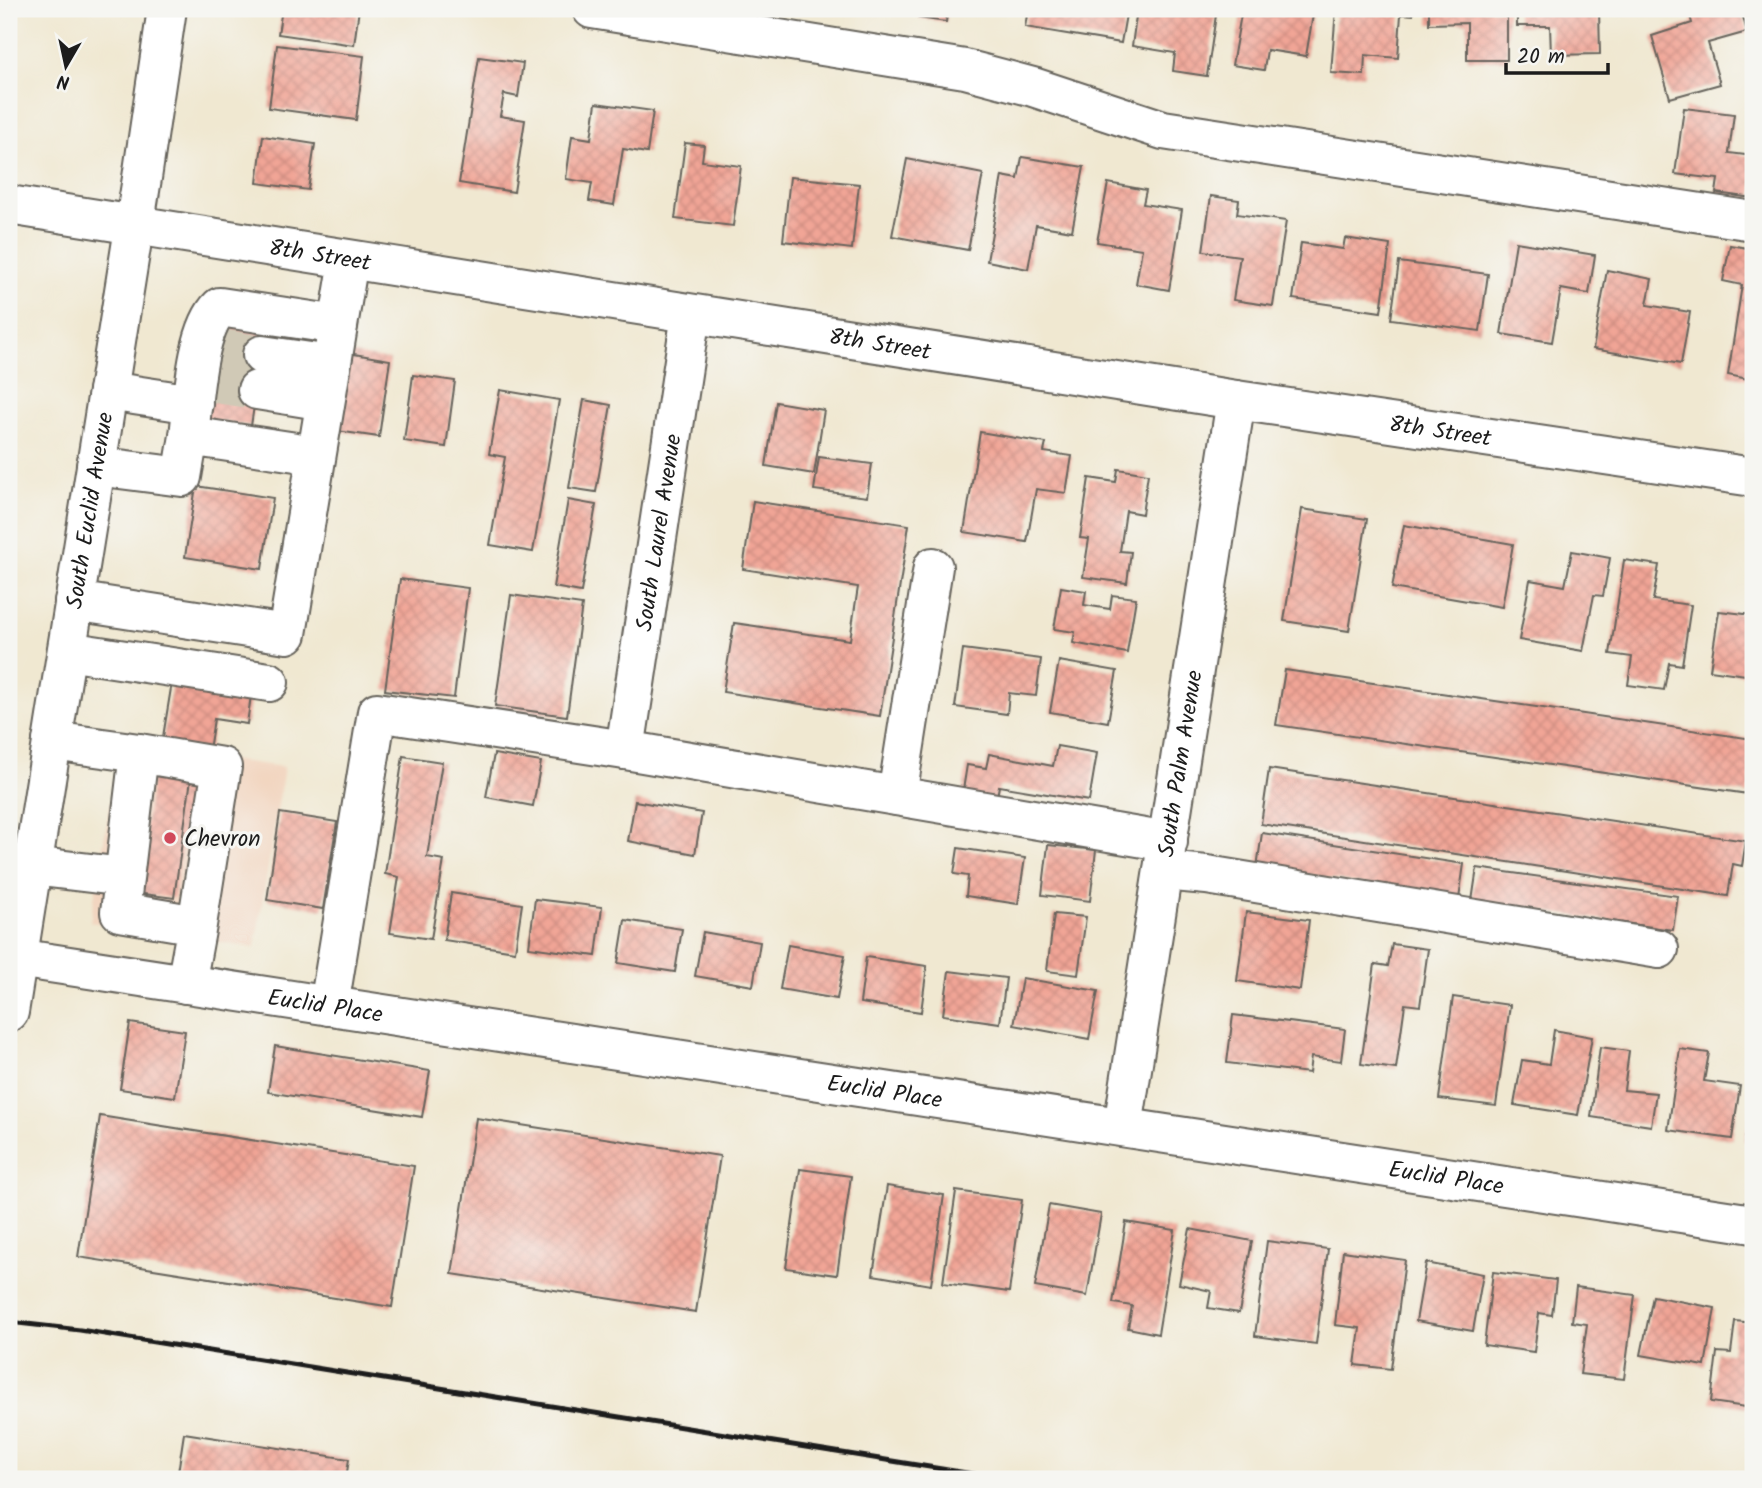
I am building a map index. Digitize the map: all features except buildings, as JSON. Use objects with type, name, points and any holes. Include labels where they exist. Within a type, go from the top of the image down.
[{"type":"street","name":"South Euclid Avenue","points":[[9,1012],[167,9]]},
{"type":"street","points":[[592,9],[965,69],[1033,87],[1163,130],[1753,221]]},
{"type":"street","name":"8th Street","points":[[9,205],[1236,400],[1753,477]]},
{"type":"street","points":[[74,601],[287,634],[349,260]]},
{"type":"street","points":[[96,466],[182,477],[201,383],[207,328],[220,307],[338,326]]},
{"type":"street","name":"South Laurel Avenue","points":[[625,750],[691,314]]},
{"type":"street","points":[[260,373],[328,383]]},
{"type":"street","points":[[108,391],[201,383],[316,455]]},
{"type":"street","name":"South Palm Avenue","points":[[1123,1127],[1236,400]]},
{"type":"street","points":[[897,796],[933,567]]},
{"type":"street","points":[[66,651],[268,682]]},
{"type":"street","points":[[329,1006],[377,712],[897,796],[1166,857],[1207,876],[1659,949]]},
{"type":"street","points":[[52,741],[139,752],[222,767],[186,984]]},
{"type":"street","points":[[139,752],[120,912],[197,925]]},
{"type":"street","points":[[32,866],[124,877]]},
{"type":"street","name":"Euclid Place","points":[[18,958],[1753,1224]]},
{"type":"shaded area","points":[[120,746],[284,767],[255,948],[90,922]]},
{"type":"tunnel","points":[[215,347],[262,355]]},
{"type":"tunnel","points":[[209,383],[257,390]]},
{"type":"railway","points":[[9,1322],[80,1330],[1004,1479]]},
{"type":"place","name":"Chevron","points":[[170,838]]}]
